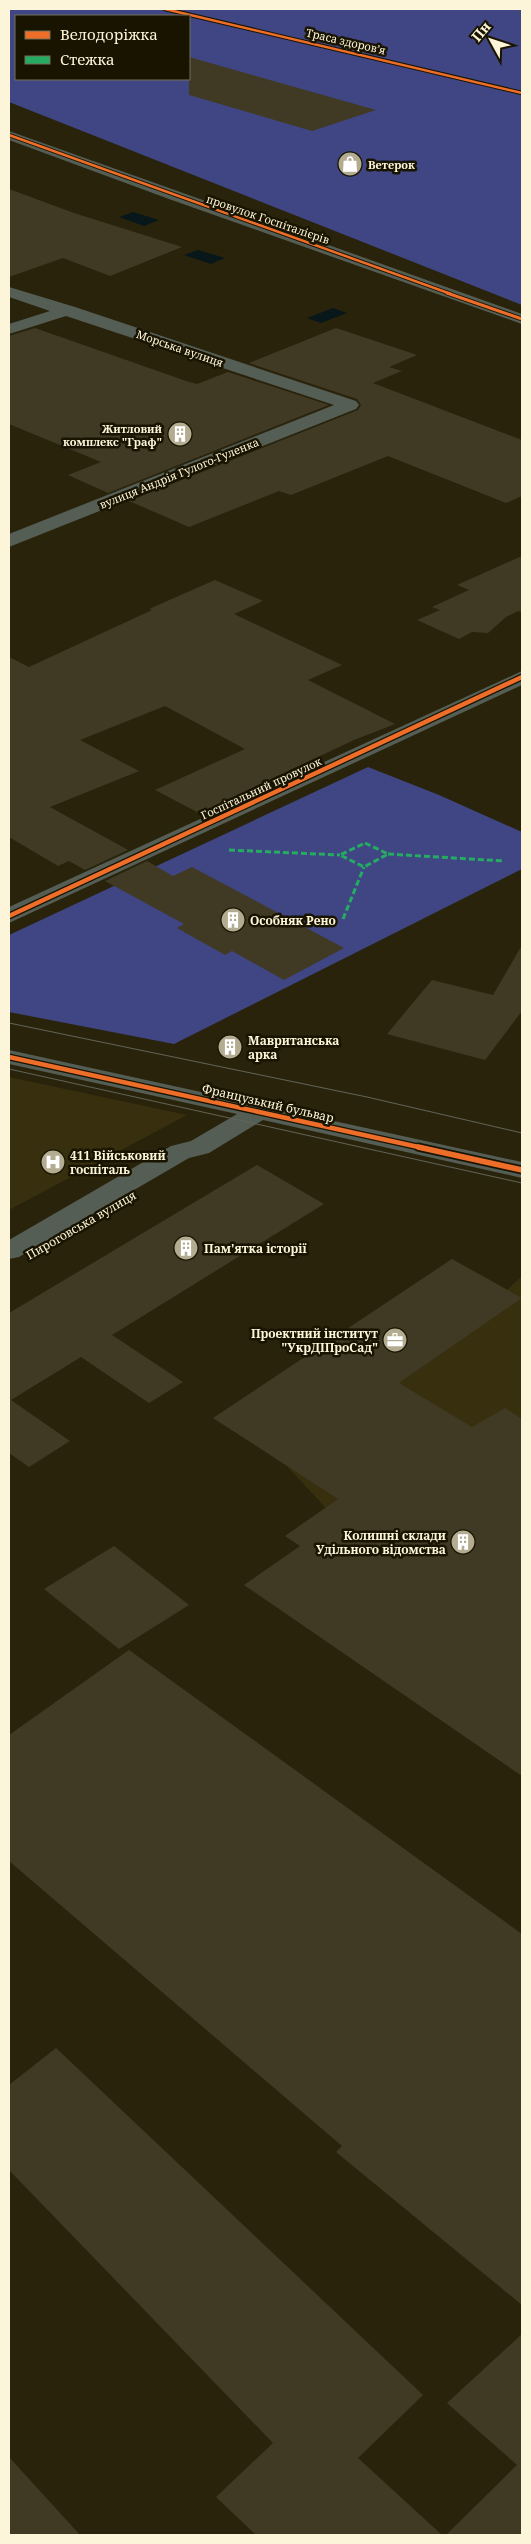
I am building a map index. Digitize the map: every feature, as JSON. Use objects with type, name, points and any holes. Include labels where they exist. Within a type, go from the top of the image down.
[{"type":"street","name":"провулок Госпіталієрів","points":[[9,135],[174,196],[522,319]]},
{"type":"street","name":"Морська вулиця","points":[[9,292],[69,310],[350,405]]},
{"type":"street","points":[[9,329],[69,310]]},
{"type":"street","name":"вулиця Андрія Гулого-Гуленка","points":[[9,541],[350,405]]},
{"type":"street","name":"Госпітальний провулок","points":[[9,916],[522,677]]},
{"type":"street","name":"Французький бульвар","points":[[9,1057],[136,1083],[522,1170]]},
{"type":"street","name":"Пироговська вулиця","points":[[9,1251],[180,1152],[200,1147],[258,1112]]},
{"type":"street","name":"Пироговська вулиця","points":[[9,1267],[193,1160],[200,1147]]},
{"type":"shaded area","points":[[9,9],[522,9],[522,305],[9,102]]},
{"type":"shaded area","points":[[133,212],[159,220],[144,226],[119,217]]},
{"type":"shaded area","points":[[198,250],[225,258],[211,264],[184,255]]},
{"type":"shaded area","points":[[333,308],[347,313],[321,323],[307,318]]},
{"type":"shaded area","points":[[368,767],[439,795],[522,832],[522,869],[174,1044],[9,1012],[9,935]]},
{"type":"shaded area","name":"411 Військовий госпіталь","points":[[9,1077],[187,1115],[9,1210]]},
{"type":"shaded area","name":"Колишні склади Удільного відомства","points":[[522,1276],[522,1633],[325,1507],[284,1463],[521,1298],[507,1290]]},
{"type":"building","points":[[190,57],[376,110],[312,131],[189,95]]},
{"type":"building","points":[[9,189],[74,213],[182,247],[110,276],[63,258],[9,277]]},
{"type":"building","points":[[35,328],[189,382],[197,384],[228,372],[329,405],[108,493],[68,475],[101,462],[9,424],[9,336]]},
{"type":"building","points":[[336,328],[417,355],[389,367],[402,371],[373,383],[522,440],[522,496],[506,503],[388,456],[291,495],[279,491],[189,527],[129,501],[358,410],[361,405],[357,399],[249,363]]},
{"type":"building","points":[[522,556],[522,612],[518,611],[506,617],[488,633],[472,632],[459,639],[417,620],[440,610],[432,607],[469,590],[457,585]]},
{"type":"building","points":[[215,580],[263,601],[234,614],[342,665],[308,680],[395,724],[354,740],[199,813],[155,790],[245,749],[165,706],[80,740],[139,771],[50,807],[128,850],[85,870],[69,861],[58,866],[9,837],[9,657],[29,667],[152,610],[149,609]]},
{"type":"building","name":"Особняк Рено","points":[[147,861],[173,876],[192,867],[344,948],[284,980],[232,951],[225,955],[177,928],[184,924],[105,881]]},
{"type":"building","points":[[522,945],[522,1011],[485,1060],[387,1034],[432,980],[493,995]]},
{"type":"building","name":"Пам'ятка історії","points":[[257,1165],[324,1204],[112,1335],[183,1382],[149,1403],[81,1357],[11,1400],[70,1441],[29,1467],[9,1453],[9,1313]]},
{"type":"building","points":[[452,1259],[522,1298],[399,1383],[472,1427],[505,1408],[522,1419],[522,1776],[244,1585],[300,1546],[285,1536],[338,1499],[213,1418]]},
{"type":"building","points":[[114,1546],[189,1605],[119,1649],[44,1589]]},
{"type":"building","points":[[129,1650],[522,1934],[522,2305],[336,2152],[342,2146],[9,1861],[9,1735]]},
{"type":"building","points":[[56,2048],[423,2395],[358,2458],[442,2535],[256,2535],[216,2497],[273,2443],[9,2170],[9,2085]]},
{"type":"building","points":[[522,2334],[522,2535],[446,2535],[517,2465],[447,2403]]},
{"type":"building","points":[[9,2457],[80,2535],[9,2535]]},
{"type":"tram line","points":[[9,1023],[367,1097],[522,1133]]},
{"type":"tram line","points":[[9,1069],[522,1183]]},
{"type":"marked path","points":[[229,850],[340,855],[364,867],[388,854],[365,843],[340,855]]},
{"type":"marked path","points":[[388,854],[504,861]]},
{"type":"marked path","points":[[343,919],[364,867]]},
{"type":"cycle path","name":"Траса здоров’я","points":[[165,9],[522,93]]},
{"type":"cycle path","points":[[9,135],[174,196],[522,319]]},
{"type":"cycle path","points":[[9,916],[522,677]]},
{"type":"cycle path","points":[[9,1057],[522,1170]]},
{"type":"place","name":"Ветерок","points":[[350,164]]},
{"type":"place","name":"Житловий комплекс \"Граф\"","points":[[180,434]]},
{"type":"place","name":"Особняк Рено","points":[[233,920]]},
{"type":"place","name":"Мавританська арка","points":[[230,1047]]},
{"type":"place","name":"411 Військовий госпіталь","points":[[53,1162]]},
{"type":"place","name":"Пам'ятка історії","points":[[186,1248]]},
{"type":"place","name":"Проектний інститут \"УкрДІПроСад\"","points":[[395,1340]]},
{"type":"place","name":"Колишні склади Удільного відомства","points":[[463,1542]]}]
